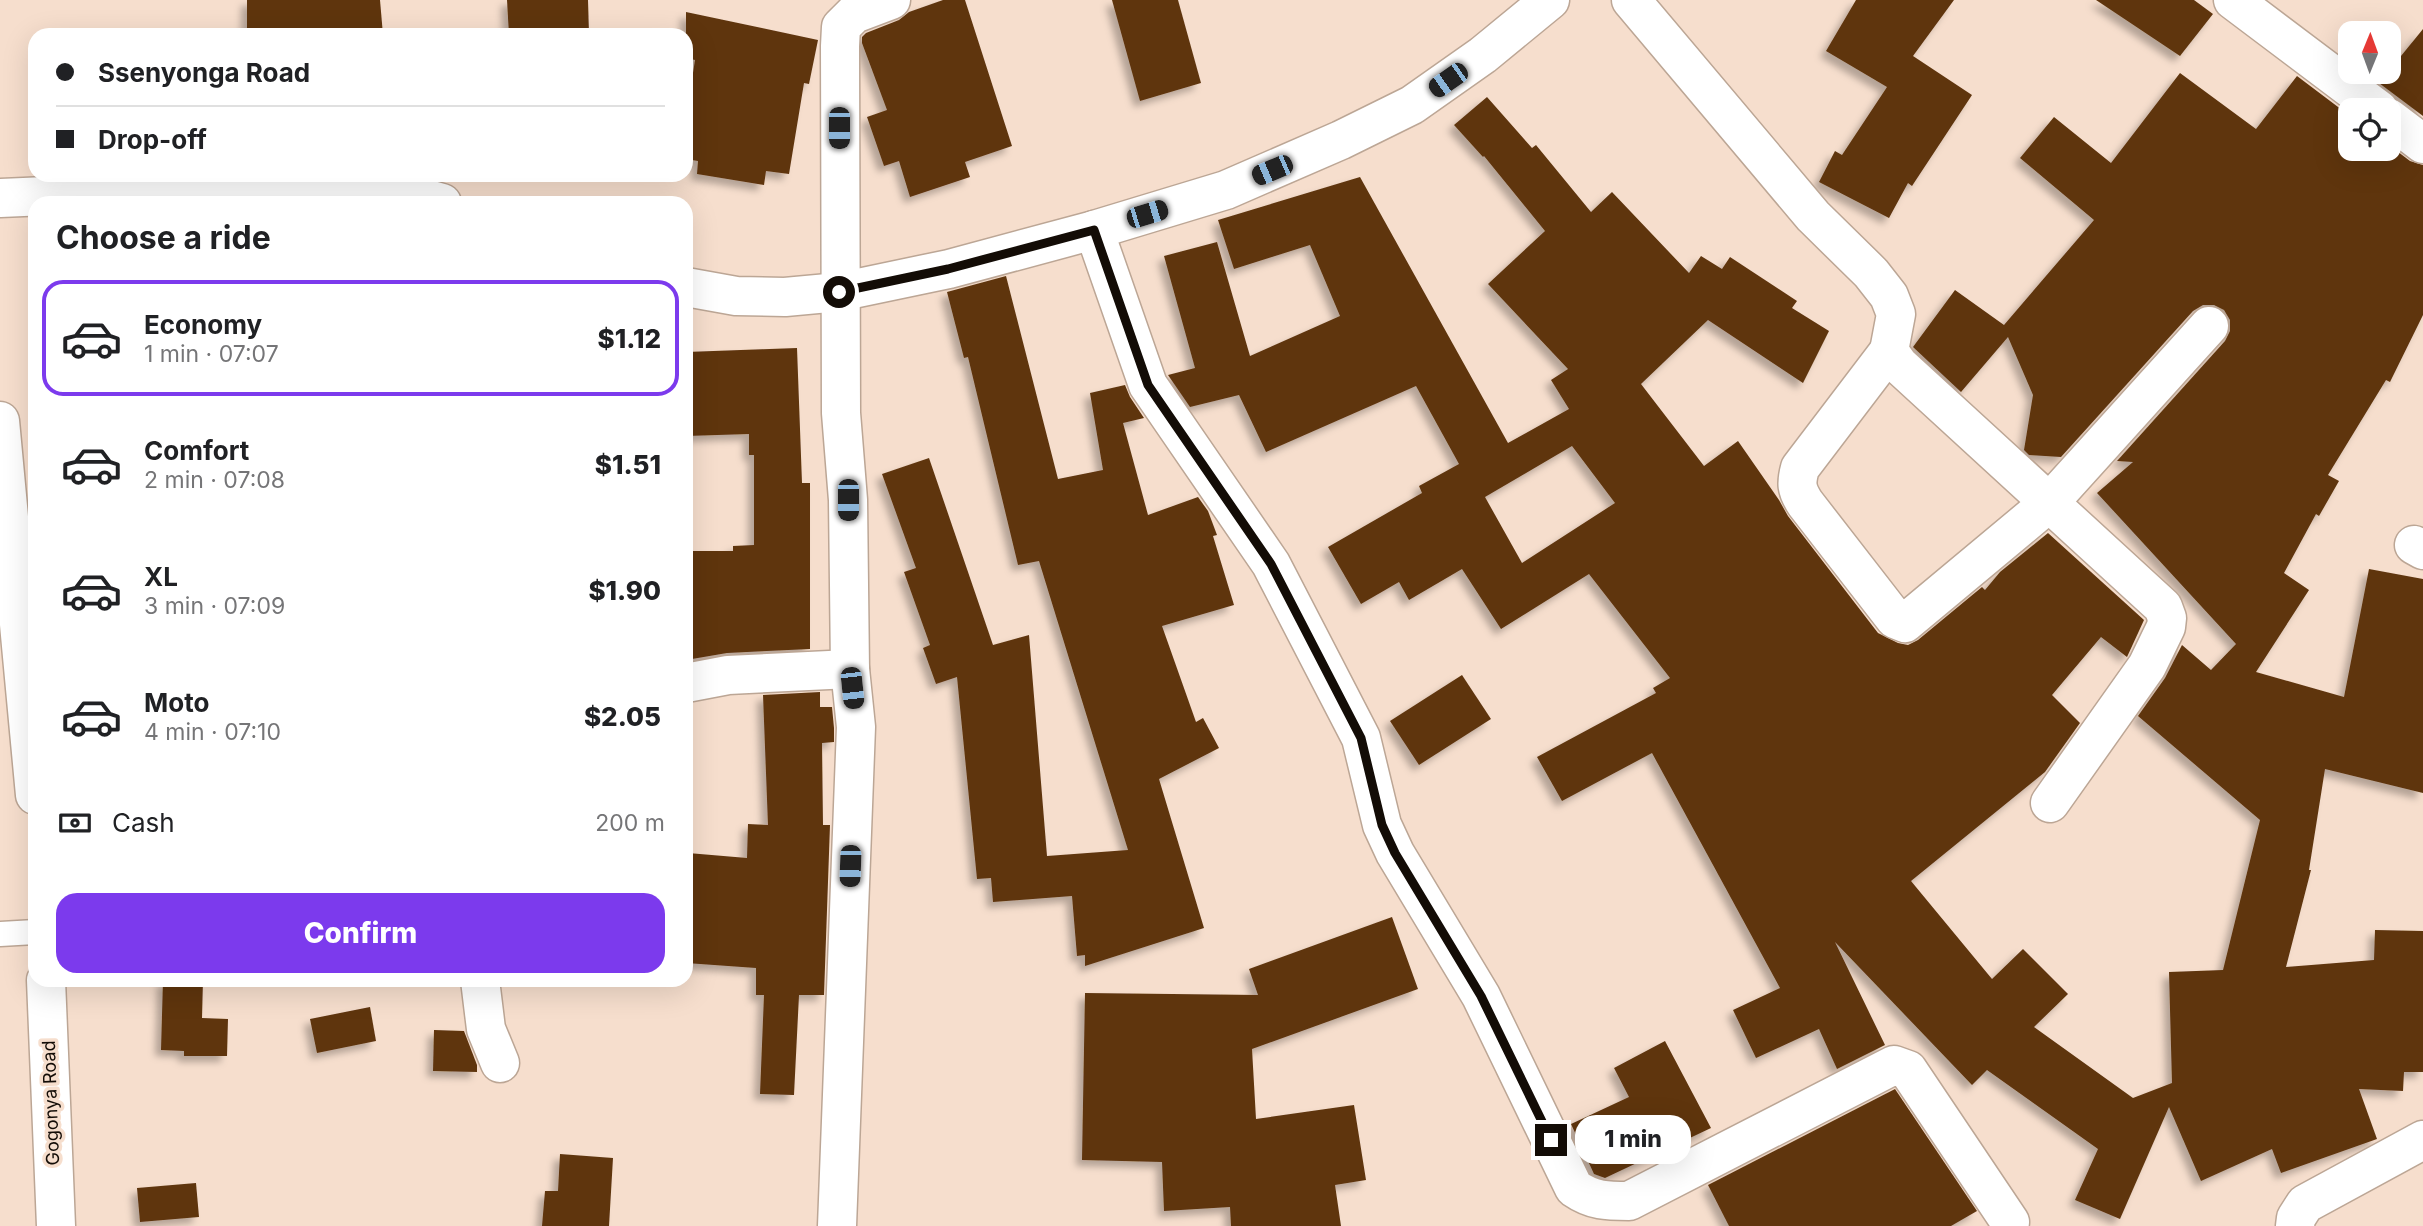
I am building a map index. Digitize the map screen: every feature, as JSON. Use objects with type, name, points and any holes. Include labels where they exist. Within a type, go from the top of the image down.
[{"type":"street","points":[[837,1226],[856,727],[850,669],[848,500],[841,413],[841,27],[854,14],[891,0]]},
{"type":"street","points":[[693,288],[736,296],[785,297],[839,292],[948,269],[1094,230],[1226,190],[1341,140],[1412,105],[1483,55],[1550,0]]},
{"type":"street","points":[[1631,0],[1813,216],[1871,273],[1889,296],[1896,314],[1889,351],[1800,468],[1796,482],[1798,492],[1805,503],[1895,619],[1905,623],[2049,502],[2209,326]]},
{"type":"street","points":[[2233,0],[2363,98]]},
{"type":"street","points":[[2401,127],[2423,144]]},
{"type":"street","points":[[52,196],[286,187],[367,190],[419,196]]},
{"type":"street","points":[[0,198],[28,197]]},
{"type":"street","points":[[1094,230],[1148,385],[1271,564],[1361,738],[1382,825],[1395,853],[1481,996],[1574,1188],[1601,1202],[1629,1201],[1894,1065],[1908,1070],[2010,1222]]},
{"type":"street","points":[[1889,351],[1899,365],[2163,607],[2167,618],[2166,627],[2147,666],[2050,803]]},
{"type":"street","points":[[0,421],[28,658]]},
{"type":"street","points":[[693,682],[728,675],[850,669]]},
{"type":"street","points":[[23,773],[28,703]]},
{"type":"street","name":"Gogonya Road","points":[[46,987],[55,1226]]},
{"type":"street","points":[[481,987],[486,1030],[500,1063]]},
{"type":"street","points":[[2295,1226],[2296,1218],[2305,1204],[2423,1140]]},
{"type":"lane","points":[[0,934],[28,932]]},
{"type":"building","points":[[247,0],[380,0],[382,28],[247,28]]},
{"type":"building","points":[[507,0],[588,0],[589,28],[509,28]]},
{"type":"building","points":[[943,0],[965,0],[1012,146],[965,162],[970,177],[910,197],[899,161],[884,166],[867,117],[887,110],[862,37],[899,20],[909,12]]},
{"type":"building","points":[[1112,0],[1178,0],[1201,83],[1140,101]]},
{"type":"building","points":[[1856,0],[1954,0],[1913,56],[1972,95],[1912,186],[1908,183],[1889,218],[1819,182],[1835,151],[1842,155],[1887,87],[1826,51]]},
{"type":"building","points":[[2096,0],[2194,0],[2213,14],[2180,56]]},
{"type":"building","points":[[686,12],[818,40],[809,84],[804,83],[789,174],[766,171],[764,185],[697,174],[698,161],[693,160],[693,28],[686,28]]},
{"type":"building","points":[[2423,29],[2423,116],[2380,84],[2401,84],[2401,56]]},
{"type":"building","points":[[2180,73],[2256,129],[2297,76],[2338,107],[2338,161],[2401,161],[2401,154],[2410,161],[2423,165],[2423,315],[2390,382],[2386,380],[2328,475],[2339,481],[2319,516],[2316,514],[2284,573],[2309,590],[2256,672],[2344,697],[2369,569],[2423,579],[2423,793],[2325,769],[2311,870],[2286,967],[2374,960],[2375,930],[2423,931],[2423,1072],[2404,1072],[2403,1091],[2359,1089],[2377,1139],[2281,1173],[2272,1149],[2201,1181],[2169,1107],[2120,1219],[2075,1200],[2098,1149],[1987,1070],[1972,1085],[1835,942],[1885,1045],[1837,1069],[1819,1029],[1756,1058],[1733,1010],[1780,988],[1652,753],[1562,801],[1537,757],[1656,693],[1653,688],[1670,678],[1589,574],[1501,629],[1462,569],[1409,600],[1399,582],[1361,604],[1328,547],[1422,493],[1419,486],[1459,464],[1416,386],[1266,452],[1239,395],[1190,407],[1168,375],[1195,368],[1164,256],[1217,242],[1250,356],[1340,316],[1310,245],[1234,269],[1218,220],[1360,177],[1508,443],[1569,409],[1551,380],[1568,369],[1488,284],[1545,231],[1484,156],[1454,125],[1487,97],[1532,148],[1536,145],[1591,212],[1612,192],[1689,273],[1701,256],[1722,269],[1730,257],[1797,301],[1792,308],[1829,331],[1803,383],[1708,320],[1641,384],[1704,466],[1738,441],[1788,516],[1878,633],[1908,645],[1918,640],[1982,587],[1985,590],[2000,572],[2048,533],[2144,620],[2127,657],[2101,637],[2052,695],[2080,723],[2045,772],[1911,881],[1992,979],[2023,949],[2068,994],[2034,1027],[2133,1098],[2172,1083],[2169,972],[2223,970],[2260,820],[2138,716],[2165,678],[2182,645],[2211,670],[2236,644],[2097,493],[2133,462],[2117,461],[2225,341],[2230,331],[2230,320],[2224,310],[2214,305],[2203,305],[2193,311],[2061,457],[2029,455],[2024,450],[2033,395],[2008,337],[1961,392],[1913,347],[1955,290],[2004,325],[2094,220],[2020,158],[2054,117],[2111,163]],"holes":[[[1572,446],[1615,503],[1522,563],[1485,497]]]},
{"type":"building","points":[[1006,276],[1058,479],[1103,470],[1090,393],[1125,385],[1144,418],[1123,423],[1148,515],[1198,497],[1208,511],[1217,535],[1213,536],[1234,605],[1162,626],[1196,722],[1203,718],[1219,748],[1159,779],[1204,928],[1085,966],[1085,955],[1077,956],[1072,896],[993,902],[991,878],[977,879],[957,677],[936,684],[923,648],[930,645],[904,572],[916,568],[882,474],[929,458],[993,645],[1029,635],[1047,856],[1128,850],[1039,561],[1018,565],[968,357],[964,358],[947,292]]},
{"type":"building","points":[[797,348],[802,483],[810,483],[810,649],[727,653],[693,659],[693,551],[733,551],[733,546],[754,545],[754,455],[749,455],[749,434],[693,436],[693,352]]},
{"type":"building","points":[[1462,675],[1491,719],[1419,765],[1390,721]]},
{"type":"building","points":[[820,692],[820,707],[832,707],[834,728],[834,742],[822,743],[823,825],[830,825],[824,995],[799,995],[794,1095],[760,1094],[764,995],[756,995],[756,968],[693,964],[693,853],[747,858],[748,824],[768,825],[763,695]]},
{"type":"building","points":[[1392,917],[1418,989],[1252,1049],[1256,1119],[1354,1105],[1366,1180],[1335,1185],[1341,1226],[1231,1226],[1230,1207],[1164,1211],[1162,1162],[1082,1160],[1085,993],[1258,995],[1249,969]]},
{"type":"building","points":[[163,987],[203,987],[202,1018],[228,1019],[227,1056],[184,1056],[184,1051],[161,1050]]},
{"type":"building","points":[[370,1007],[376,1041],[317,1053],[310,1019]]},
{"type":"building","points":[[434,1030],[464,1031],[477,1065],[477,1072],[433,1071]]},
{"type":"building","points":[[1665,1041],[1711,1128],[1605,1178],[1594,1174],[1571,1124],[1629,1097],[1614,1068]]},
{"type":"building","points":[[1895,1089],[1977,1211],[1951,1226],[1729,1226],[1708,1185]]},
{"type":"building","points":[[560,1154],[613,1158],[609,1226],[542,1226],[545,1191],[558,1191]]},
{"type":"building","points":[[196,1183],[199,1217],[140,1222],[137,1188]]},
{"type":"route","points":[[839,292],[948,269],[1094,230],[1148,385],[1271,564],[1361,738],[1382,825],[1395,853],[1481,996],[1551,1140]]}]
